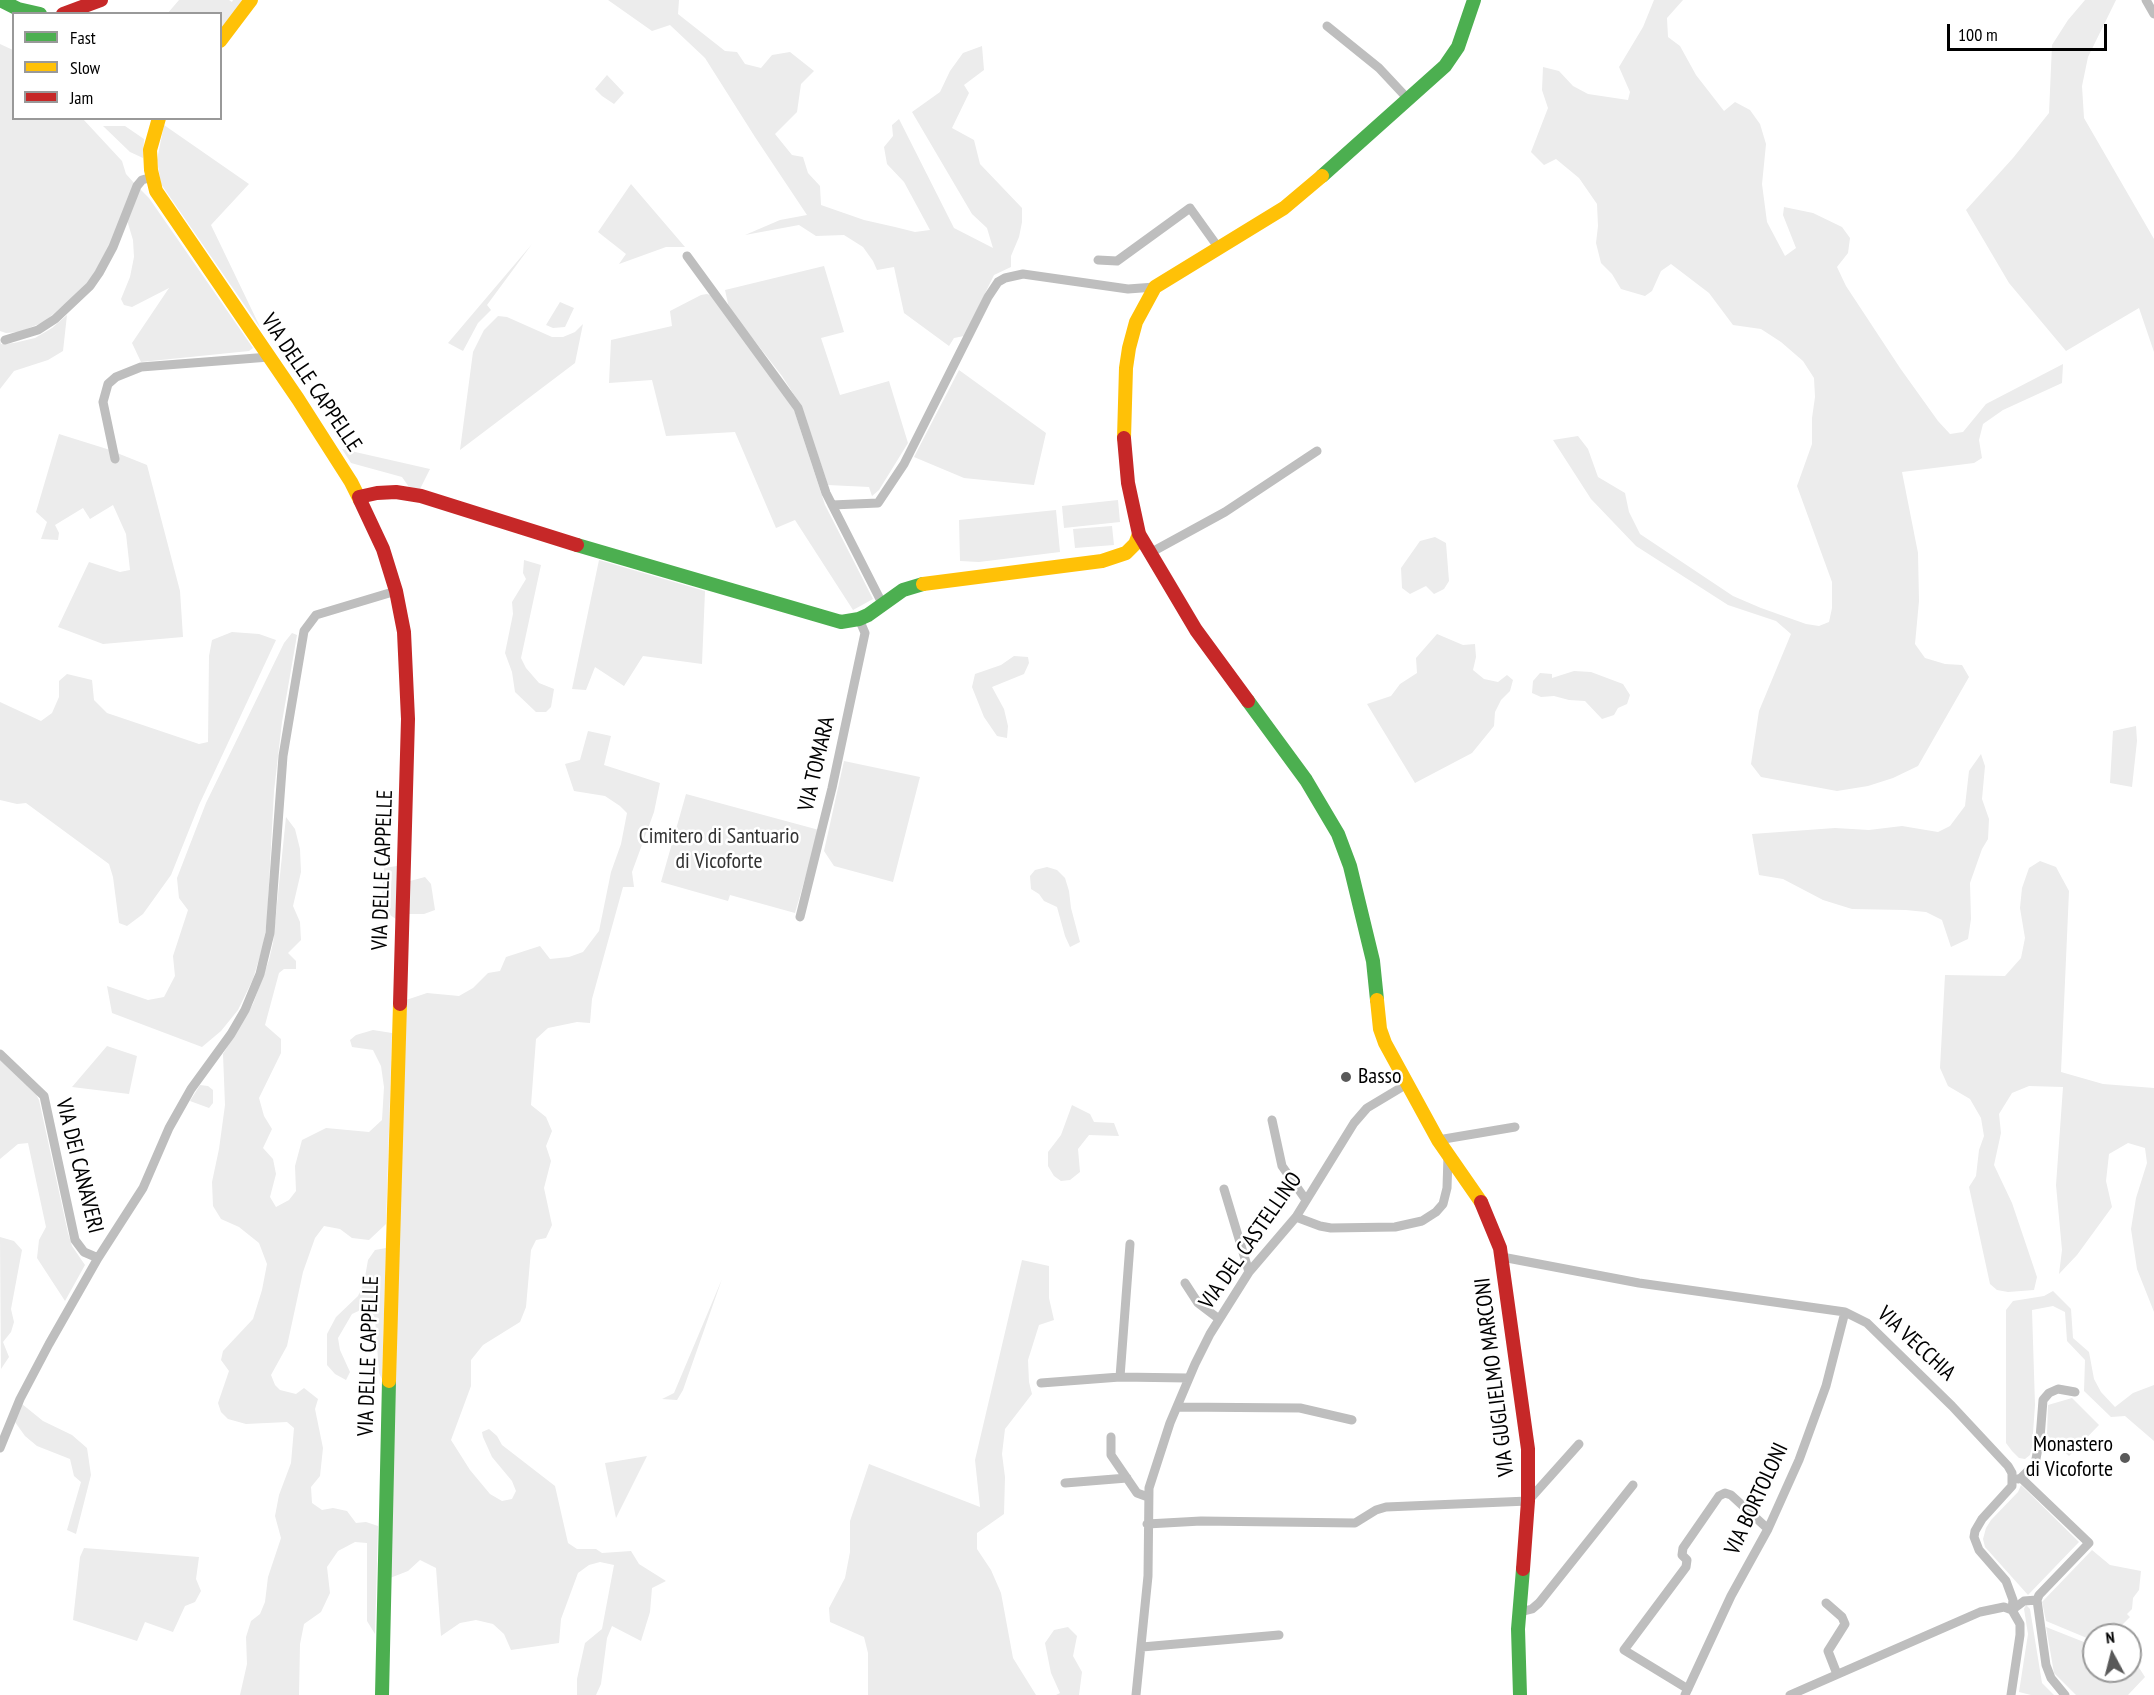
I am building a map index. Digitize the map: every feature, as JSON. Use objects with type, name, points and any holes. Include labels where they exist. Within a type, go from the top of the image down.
[{"type":"street","points":[[0,0],[18,9],[31,12]]},
{"type":"street","points":[[70,12],[101,0]]},
{"type":"street","points":[[222,37],[251,0]]},
{"type":"street","points":[[832,506],[878,503],[906,460],[988,297],[1005,278],[1023,274],[1128,289],[1155,287],[1294,201],[1445,66],[1452,57],[1474,0]]},
{"type":"street","points":[[2146,0],[2154,14]]},
{"type":"street","points":[[1327,26],[1379,68],[1408,99]]},
{"type":"street","name":"VIA DELLE CAPPELLE","points":[[158,120],[152,140],[150,160],[152,177],[160,199],[329,446],[359,497],[383,549],[396,591],[404,632],[408,719],[382,1695]]},
{"type":"street","points":[[5,340],[38,330],[55,319],[90,286],[113,247],[137,186],[142,180],[152,177]]},
{"type":"street","points":[[1098,261],[1117,261],[1190,208],[1218,248]]},
{"type":"street","points":[[687,256],[798,408],[822,484],[883,605]]},
{"type":"street","name":"VIA GUGLIELMO MARCONI","points":[[1155,287],[1136,322],[1126,368],[1125,459],[1132,509],[1139,534],[1196,630],[1306,780],[1338,834],[1350,866],[1374,968],[1380,1029],[1385,1043],[1438,1140],[1487,1213],[1502,1257],[1526,1426],[1528,1458],[1528,1501],[1518,1650],[1520,1695]]},
{"type":"street","points":[[115,459],[103,402],[108,384],[116,377],[141,367],[268,357]]},
{"type":"street","points":[[1150,553],[1225,512],[1317,451]]},
{"type":"street","points":[[359,497],[377,492],[421,496],[506,524],[842,622],[859,619],[903,590],[916,585],[1114,558],[1126,553],[1135,544],[1139,534]]},
{"type":"street","points":[[0,1448],[20,1399],[98,1258],[143,1188],[169,1128],[191,1089],[231,1034],[245,1010],[260,974],[270,933],[283,756],[304,631],[316,615],[396,591]]},
{"type":"street","name":"VIA TOMARA","points":[[800,917],[832,790],[864,633],[859,619]]},
{"type":"street","name":"VIA DEI CANAVERI","points":[[0,1054],[44,1096],[75,1240],[84,1252],[98,1258]]},
{"type":"street","name":"VIA DEL CASTELLINO","points":[[1136,1695],[1148,1576],[1148,1497],[1156,1463],[1188,1378],[1219,1319],[1249,1272],[1296,1217],[1361,1115],[1405,1082]]},
{"type":"street","points":[[1272,1120],[1282,1166],[1306,1200]]},
{"type":"street","points":[[1438,1140],[1515,1127]]},
{"type":"street","points":[[1296,1217],[1331,1228],[1395,1227],[1422,1221],[1436,1212],[1443,1204],[1448,1156]]},
{"type":"street","points":[[1224,1189],[1249,1272]]},
{"type":"street","points":[[1120,1377],[1130,1244]]},
{"type":"street","name":"VIA VECCHIA","points":[[1502,1257],[1639,1282],[1845,1312],[1856,1316],[1872,1327],[2002,1457],[2017,1479],[2089,1543],[2039,1595],[2037,1600],[2024,1601],[2012,1610]]},
{"type":"street","points":[[1185,1283],[1198,1303],[1219,1319]]},
{"type":"street","name":"VIA BORTOLONI","points":[[1687,1692],[1731,1596],[1768,1529],[1799,1460],[1827,1386],[1845,1312]]},
{"type":"street","points":[[1041,1383],[1120,1377],[1188,1378]]},
{"type":"street","points":[[2012,1610],[2013,1600],[2006,1581],[1978,1550],[1974,1537],[1975,1532],[1982,1519],[2009,1491],[2017,1479],[2035,1464],[2043,1400],[2058,1389],[2074,1392]]},
{"type":"street","points":[[1177,1407],[1299,1408],[1352,1420]]},
{"type":"street","points":[[1111,1437],[1111,1455],[1137,1493],[1148,1497]]},
{"type":"street","points":[[1147,1524],[1201,1521],[1354,1523],[1386,1507],[1528,1501],[1579,1444]]},
{"type":"street","points":[[1065,1483],[1127,1478]]},
{"type":"street","points":[[1520,1612],[1539,1603],[1633,1485]]},
{"type":"street","points":[[1687,1692],[1624,1650],[1686,1568],[1687,1560],[1682,1555],[1683,1548],[1719,1496],[1725,1493],[1731,1496],[1768,1529]]},
{"type":"street","points":[[2037,1600],[2046,1665],[2051,1678],[2065,1695]]},
{"type":"street","points":[[1826,1603],[1842,1617],[1845,1624],[1827,1653],[1838,1674]]},
{"type":"street","points":[[1790,1695],[1980,1612],[2004,1607],[2012,1610],[2017,1616],[2020,1635],[2011,1695]]},
{"type":"street","points":[[1142,1647],[1279,1635]]},
{"type":"green space","points":[[179,0],[229,0],[232,2],[233,0],[245,0],[222,30],[222,12],[169,12]]},
{"type":"green space","points":[[608,0],[679,0],[678,14],[725,51],[737,52],[745,64],[761,68],[772,55],[790,52],[814,71],[801,84],[797,112],[775,134],[792,155],[803,157],[808,173],[820,186],[821,205],[864,220],[915,232],[930,230],[904,182],[887,164],[884,147],[893,136],[892,125],[899,119],[954,228],[993,248],[987,228],[972,214],[912,112],[940,92],[950,71],[963,53],[982,46],[984,70],[964,85],[969,93],[952,128],[974,140],[980,164],[1022,208],[1022,222],[1011,256],[1011,267],[994,275],[964,336],[954,338],[949,346],[904,313],[894,267],[877,270],[863,247],[844,235],[816,236],[799,225],[745,235],[780,220],[807,215],[705,58],[670,25],[652,31]]},
{"type":"green space","points":[[1654,0],[1683,0],[1667,18],[1668,37],[1680,46],[1696,75],[1724,111],[1735,102],[1750,110],[1760,124],[1766,144],[1762,184],[1767,222],[1785,256],[1796,248],[1783,215],[1784,207],[1813,213],[1842,227],[1850,238],[1848,253],[1837,267],[1846,286],[1900,368],[1950,434],[1963,432],[1986,404],[2063,364],[2062,383],[2003,410],[1983,424],[1979,440],[1982,458],[1974,463],[1902,472],[1918,553],[1919,601],[1915,644],[1925,658],[1945,664],[1962,665],[1969,677],[1918,766],[1893,778],[1868,786],[1837,791],[1761,777],[1751,764],[1759,711],[1791,634],[1776,621],[1728,605],[1636,546],[1591,499],[1553,440],[1578,436],[1588,449],[1598,477],[1625,493],[1629,512],[1640,534],[1733,596],[1806,624],[1819,626],[1829,622],[1832,608],[1832,582],[1797,486],[1812,444],[1814,378],[1803,361],[1781,342],[1761,329],[1733,325],[1709,293],[1671,264],[1661,271],[1652,291],[1645,296],[1621,289],[1612,274],[1601,263],[1596,243],[1597,204],[1579,178],[1556,159],[1544,165],[1531,152],[1548,108],[1542,90],[1543,67],[1559,71],[1573,86],[1588,94],[1628,100],[1630,92],[1619,67],[1643,27]]},
{"type":"green space","points":[[2085,0],[2116,0],[2088,57],[2082,86],[2084,118],[2154,239],[2154,352],[2139,308],[2066,351],[2009,283],[1966,210],[2013,158],[2049,113],[2052,45],[2068,20]]},
{"type":"green space","points":[[0,44],[12,50],[12,120],[84,120],[122,161],[126,174],[135,184],[109,249],[96,273],[81,290],[44,322],[19,332],[0,331]]},
{"type":"green space","points":[[607,75],[624,93],[614,104],[595,89]]},
{"type":"green space","points":[[164,125],[249,184],[211,225],[261,329],[161,184],[157,160]]},
{"type":"green space","points":[[103,126],[125,126],[144,139],[143,158],[130,152]]},
{"type":"green space","points":[[631,184],[685,247],[666,247],[619,264],[626,254],[598,232]]},
{"type":"green space","points":[[139,188],[149,198],[253,348],[249,351],[141,362],[132,343],[169,288],[132,307],[124,305],[121,299],[130,277],[134,257],[133,240],[127,220]]},
{"type":"green space","points":[[532,244],[487,305],[491,310],[478,323],[463,351],[448,343]]},
{"type":"green space","points":[[824,266],[844,332],[821,338],[840,395],[889,381],[908,443],[879,490],[872,496],[869,487],[828,485],[798,401],[782,376],[729,308],[725,290]]},
{"type":"green space","points":[[707,294],[712,296],[794,410],[825,505],[873,599],[853,610],[795,520],[776,528],[735,432],[666,436],[652,380],[609,383],[611,340],[672,326],[670,311]]},
{"type":"green space","points":[[560,302],[574,308],[565,327],[553,328],[546,325]]},
{"type":"green space","points":[[67,315],[63,351],[48,360],[14,371],[0,389],[0,340],[1,344],[35,338],[52,328]]},
{"type":"green space","points":[[498,316],[507,317],[552,337],[563,337],[575,332],[583,324],[575,363],[460,450],[473,352],[484,330]]},
{"type":"green space","points":[[959,370],[1046,433],[1034,485],[964,478],[914,457]]},
{"type":"green space","points":[[59,434],[107,449],[147,465],[180,591],[183,637],[103,644],[58,627],[89,562],[120,572],[130,570],[126,534],[113,505],[90,519],[83,508],[55,525],[59,533],[58,540],[41,539],[47,522],[36,512]]},
{"type":"green space","points":[[342,449],[430,469],[420,489],[409,487],[402,477],[351,463]]},
{"type":"green space","points":[[1118,500],[1120,522],[1064,528],[1062,506]]},
{"type":"green space","points":[[1056,510],[1060,552],[979,562],[960,561],[959,520]]},
{"type":"green space","points":[[1112,526],[1114,545],[1075,548],[1073,529]]},
{"type":"green space","points":[[1435,537],[1446,543],[1449,581],[1444,589],[1434,594],[1426,586],[1410,594],[1402,588],[1401,568],[1420,541]]},
{"type":"green space","points":[[524,560],[541,565],[521,658],[539,683],[554,689],[551,707],[546,712],[536,712],[515,692],[512,672],[505,653],[513,614],[512,602],[526,579],[523,573]]},
{"type":"green space","points":[[599,560],[705,591],[702,664],[643,656],[624,686],[595,667],[586,690],[572,689]]},
{"type":"green space","points":[[232,632],[259,634],[276,640],[199,805],[171,875],[143,914],[127,926],[119,923],[109,864],[26,803],[17,804],[0,800],[0,702],[41,721],[52,713],[59,697],[59,681],[67,674],[92,680],[94,700],[107,713],[199,744],[208,742],[209,656],[212,640]]},
{"type":"green space","points":[[292,633],[297,635],[282,722],[274,791],[267,921],[263,946],[253,979],[238,1010],[221,1031],[202,1047],[112,1013],[107,986],[148,1000],[164,997],[175,976],[173,956],[188,910],[179,898],[177,878],[206,803],[284,643]]},
{"type":"green space","points":[[1437,634],[1463,645],[1475,644],[1476,657],[1473,670],[1484,679],[1498,682],[1507,675],[1513,680],[1510,691],[1501,700],[1495,712],[1494,726],[1472,753],[1415,783],[1367,704],[1391,696],[1400,684],[1417,673],[1416,658]]},
{"type":"green space","points":[[1014,656],[1028,657],[1029,663],[1024,674],[992,687],[1004,709],[1008,726],[1007,738],[997,736],[984,717],[972,687],[975,674],[1001,665]]},
{"type":"green space","points":[[1574,671],[1591,672],[1623,684],[1630,695],[1627,704],[1618,708],[1614,715],[1602,719],[1585,701],[1554,696],[1541,697],[1532,693],[1533,681],[1540,673],[1552,674],[1552,678]]},
{"type":"green space","points":[[2136,726],[2137,741],[2132,787],[2110,783],[2113,731]]},
{"type":"green space","points":[[588,731],[611,736],[604,765],[660,783],[654,812],[632,872],[634,887],[623,887],[592,999],[590,1023],[577,1022],[548,1028],[536,1039],[531,1105],[546,1117],[552,1131],[546,1146],[551,1161],[544,1188],[552,1225],[546,1238],[536,1240],[531,1250],[526,1307],[520,1322],[483,1345],[471,1360],[471,1386],[451,1440],[470,1470],[490,1494],[502,1501],[512,1499],[516,1491],[512,1481],[492,1457],[483,1437],[482,1432],[489,1429],[502,1445],[555,1486],[568,1543],[577,1549],[596,1549],[602,1553],[631,1551],[639,1564],[666,1581],[652,1588],[650,1612],[641,1641],[612,1626],[607,1638],[601,1684],[596,1695],[577,1695],[577,1679],[585,1643],[602,1629],[614,1565],[600,1562],[589,1565],[578,1573],[561,1619],[559,1643],[511,1650],[504,1634],[493,1624],[476,1620],[460,1623],[441,1636],[436,1568],[420,1560],[408,1571],[390,1578],[406,1000],[427,993],[459,996],[473,988],[488,973],[500,971],[506,957],[540,946],[550,959],[569,957],[583,952],[599,931],[611,872],[621,844],[627,813],[605,796],[574,791],[565,764],[580,760]]},
{"type":"green space","points":[[1981,754],[1985,766],[1982,799],[1989,819],[1988,839],[1970,883],[1971,919],[1968,939],[1951,947],[1942,920],[1926,912],[1852,909],[1823,900],[1783,879],[1759,875],[1752,834],[1835,828],[1869,830],[1902,826],[1938,832],[1950,826],[1965,806],[1969,771]]},
{"type":"green space","points":[[844,761],[920,777],[893,882],[834,866],[824,851]]},
{"type":"green space","name":"Cimitero di Santuario di Vicoforte","points":[[686,794],[819,830],[795,913],[730,895],[728,901],[661,882]]},
{"type":"green space","points":[[286,817],[295,829],[300,849],[301,872],[293,906],[300,922],[301,940],[288,953],[296,961],[296,969],[284,969],[279,973],[265,1025],[281,1039],[281,1053],[259,1098],[264,1116],[272,1129],[263,1148],[273,1159],[276,1174],[270,1197],[276,1207],[289,1200],[296,1191],[295,1166],[302,1140],[326,1128],[369,1132],[382,1120],[384,1087],[381,1066],[373,1050],[352,1047],[350,1040],[356,1035],[373,1030],[392,1033],[386,1224],[369,1240],[352,1238],[340,1229],[324,1226],[315,1238],[303,1272],[287,1346],[271,1375],[280,1390],[296,1394],[304,1388],[318,1399],[315,1409],[323,1448],[320,1476],[311,1487],[312,1503],[322,1510],[333,1508],[347,1511],[356,1523],[366,1522],[378,1526],[375,1634],[367,1621],[367,1543],[355,1542],[338,1551],[327,1567],[330,1593],[321,1612],[304,1624],[300,1644],[299,1695],[240,1695],[247,1664],[246,1637],[251,1621],[260,1614],[265,1602],[268,1577],[281,1538],[275,1516],[279,1495],[291,1463],[294,1428],[287,1422],[246,1424],[228,1419],[221,1412],[218,1403],[229,1371],[221,1360],[223,1351],[253,1319],[267,1264],[259,1243],[239,1227],[221,1219],[213,1206],[212,1182],[225,1105],[223,1054],[253,1004],[269,960],[273,943]]},
{"type":"green space","points":[[2040,861],[2056,867],[2069,891],[2061,1072],[2103,1084],[2154,1088],[2154,1312],[2137,1269],[2131,1229],[2136,1198],[2147,1163],[2145,1148],[2128,1143],[2109,1154],[2106,1181],[2112,1207],[2077,1255],[2059,1274],[2062,1250],[2056,1185],[2063,1087],[2029,1086],[2012,1093],[1999,1114],[2001,1133],[1994,1165],[2012,1203],[2037,1277],[2034,1290],[2008,1292],[1997,1290],[1990,1284],[1969,1187],[1976,1176],[1979,1150],[1984,1136],[1981,1118],[1970,1099],[1948,1086],[1940,1068],[1945,975],[2005,976],[2021,958],[2025,938],[2020,908],[2022,888],[2029,868]]},
{"type":"green space","points":[[397,866],[396,919],[384,911],[382,899],[384,868]]},
{"type":"green space","points":[[1047,867],[1057,870],[1065,878],[1069,891],[1080,942],[1070,947],[1057,907],[1044,901],[1031,889],[1030,876],[1035,870]]},
{"type":"green space","points":[[425,877],[431,884],[435,910],[424,914],[409,914],[410,881]]},
{"type":"green space","points":[[107,1046],[137,1056],[129,1094],[72,1087]]},
{"type":"green space","points":[[0,1060],[36,1094],[39,1100],[68,1233],[72,1246],[85,1265],[65,1301],[37,1258],[39,1240],[46,1227],[28,1143],[18,1144],[0,1159]]},
{"type":"green space","points":[[200,1085],[208,1086],[213,1090],[213,1103],[209,1108],[190,1101]]},
{"type":"green space","points":[[1072,1105],[1090,1114],[1094,1122],[1114,1123],[1119,1136],[1089,1135],[1078,1149],[1080,1172],[1070,1180],[1061,1181],[1054,1176],[1048,1166],[1048,1152],[1061,1135]]},
{"type":"green space","points":[[0,1237],[14,1241],[22,1250],[11,1309],[14,1322],[11,1332],[3,1342],[9,1357],[1,1369]]},
{"type":"green space","points":[[386,1248],[382,1379],[379,1373],[375,1318],[371,1310],[365,1308],[352,1314],[338,1338],[340,1350],[350,1372],[346,1380],[335,1374],[327,1365],[327,1334],[336,1317],[358,1296],[364,1283],[368,1260],[375,1250]]},
{"type":"green space","points":[[1022,1260],[1049,1266],[1049,1298],[1054,1320],[1039,1325],[1028,1360],[1032,1394],[1005,1429],[1002,1454],[1005,1477],[1004,1514],[977,1533],[977,1549],[991,1570],[1001,1593],[1013,1658],[1036,1695],[868,1695],[868,1653],[864,1637],[830,1622],[829,1608],[845,1578],[850,1552],[850,1521],[869,1464],[980,1507],[975,1460]]},
{"type":"green space","points":[[722,1279],[683,1390],[677,1400],[662,1399],[674,1393]]},
{"type":"green space","points":[[2053,1291],[2071,1309],[2073,1338],[2089,1352],[2094,1379],[2101,1392],[2115,1407],[2133,1393],[2154,1385],[2154,1441],[2125,1416],[2111,1417],[2084,1391],[2085,1360],[2067,1341],[2065,1312],[2053,1306],[2032,1310],[2035,1405],[2030,1455],[2025,1459],[2019,1458],[2006,1443],[2006,1310],[2013,1301],[2044,1296]]},
{"type":"green space","points":[[2072,1398],[2099,1425],[2069,1456],[2047,1435],[2048,1405]]},
{"type":"green space","points":[[22,1404],[43,1421],[72,1435],[87,1448],[91,1475],[76,1534],[67,1530],[81,1482],[74,1476],[70,1459],[37,1446],[25,1436],[15,1422]]},
{"type":"green space","points":[[647,1456],[616,1518],[605,1463]]},
{"type":"green space","points":[[2021,1485],[2079,1542],[2028,1595],[1985,1547],[1983,1539],[1991,1520],[2018,1492]]},
{"type":"green space","points":[[84,1548],[199,1557],[196,1579],[201,1591],[195,1602],[185,1606],[173,1632],[145,1622],[137,1641],[73,1620],[80,1557]]},
{"type":"green space","points":[[2092,1550],[2110,1565],[2141,1571],[2139,1590],[2133,1598],[2132,1609],[2127,1614],[2130,1617],[2124,1623],[2082,1623],[2082,1636],[2046,1621],[2042,1602]]},
{"type":"green space","points":[[2026,1605],[2030,1609],[2042,1683],[2054,1695],[2031,1695],[2019,1692],[2028,1634],[2024,1609]]},
{"type":"green space","points":[[1068,1627],[1077,1636],[1073,1656],[1082,1672],[1079,1695],[1056,1695],[1060,1693],[1051,1673],[1045,1643],[1054,1630]]},
{"type":"green space","points":[[2046,1627],[2082,1641],[2082,1683],[2139,1683],[2128,1695],[2076,1695],[2054,1673]]},
{"type":"traffic: fast","points":[[0,0],[18,9],[31,12]]},
{"type":"traffic: fast","points":[[1322,176],[1445,66],[1458,47],[1474,0]]},
{"type":"traffic: fast","points":[[577,545],[841,622],[868,615],[903,590],[923,584]]},
{"type":"traffic: fast","points":[[1248,701],[1306,780],[1338,834],[1350,866],[1373,961],[1377,1000]]},
{"type":"traffic: fast","points":[[382,1695],[389,1381]]},
{"type":"traffic: fast","points":[[1520,1695],[1518,1629],[1523,1569]]},
{"type":"traffic: slow","points":[[222,38],[251,0]]},
{"type":"traffic: slow","points":[[158,120],[150,150],[151,170],[156,191],[298,399],[360,500]]},
{"type":"traffic: slow","points":[[1124,438],[1126,368],[1129,348],[1136,322],[1155,287],[1284,208],[1322,176]]},
{"type":"traffic: slow","points":[[923,584],[1102,561],[1126,553],[1135,544],[1139,534]]},
{"type":"traffic: slow","points":[[1377,1000],[1380,1029],[1385,1043],[1438,1140],[1481,1202]]},
{"type":"traffic: slow","points":[[389,1381],[400,1004]]},
{"type":"traffic: jam","points":[[68,12],[101,0]]},
{"type":"traffic: jam","points":[[1124,438],[1128,483],[1139,534],[1196,630],[1248,701]]},
{"type":"traffic: jam","points":[[359,497],[396,492],[421,496],[577,545]]},
{"type":"traffic: jam","points":[[360,500],[383,549],[396,591],[404,632],[408,719],[400,1004]]},
{"type":"traffic: jam","points":[[1481,1202],[1500,1248],[1528,1449],[1528,1501],[1523,1569]]},
{"type":"place","name":"Basso","points":[[1346,1077]]},
{"type":"place","name":"Monastero di Vicoforte","points":[[2125,1458]]}]
